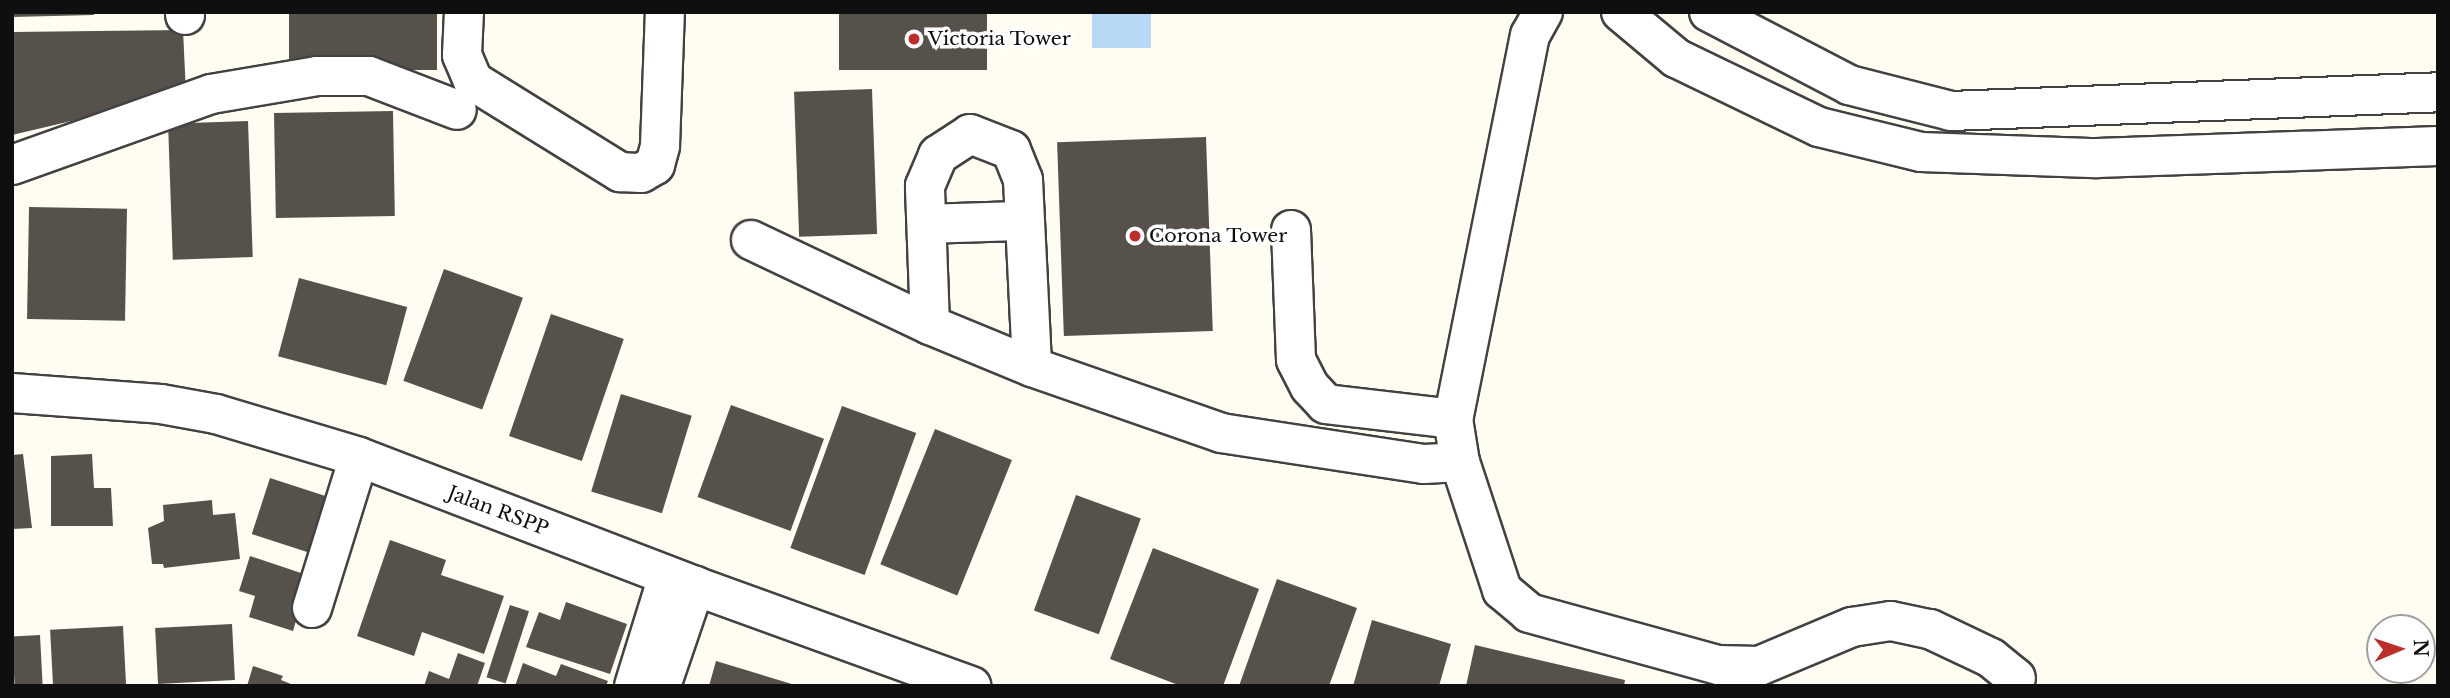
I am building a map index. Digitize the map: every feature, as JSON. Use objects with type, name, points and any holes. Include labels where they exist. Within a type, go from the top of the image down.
[{"type":"street","points":[[464,12],[462,55],[473,80],[620,172],[641,173],[655,165],[660,146],[665,12]]},
{"type":"street","points":[[1543,12],[1530,35],[1453,419],[1460,463],[1502,590],[1528,612],[1718,665],[1759,666],[1852,627],[1891,621],[1930,629],[1991,658],[2016,678]]},
{"type":"street","points":[[1621,12],[1676,58],[1819,127],[1922,152],[2096,158],[2438,146]]},
{"type":"street","points":[[1709,12],[1849,85],[1951,111],[2438,92]]},
{"type":"street","points":[[12,165],[211,94],[317,76],[369,76],[457,110]]},
{"type":"street","points":[[2094,106],[2096,158]]},
{"type":"street","points":[[930,325],[925,186],[937,155],[970,134],[1012,150],[1023,180],[1031,366]]},
{"type":"street","points":[[927,224],[1024,222]]},
{"type":"street","points":[[1290,230],[1296,360],[1310,387],[1326,404],[1453,419]]},
{"type":"street","points":[[751,240],[930,325],[1031,366],[1221,433],[1424,464],[1460,463]]},
{"type":"street","name":"Jalan RSPP","points":[[12,393],[202,411],[359,457],[682,581],[971,686]]},
{"type":"street","points":[[312,608],[359,457]]},
{"type":"street","points":[[634,686],[682,581]]},
{"type":"street","points":[[660,686],[682,581]]},
{"type":"water","points":[[1092,12],[1151,12],[1151,48],[1092,48]]},
{"type":"building","points":[[12,12],[94,12],[94,15],[12,17]]},
{"type":"building","points":[[289,12],[437,12],[437,70],[289,70]]},
{"type":"building","name":"Victoria Tower","points":[[839,12],[987,12],[987,70],[839,70]]},
{"type":"building","points":[[183,30],[186,94],[12,135],[12,32]]},
{"type":"building","points":[[872,89],[877,234],[799,237],[794,92]]},
{"type":"building","points":[[393,111],[395,216],[276,218],[274,113]]},
{"type":"building","points":[[248,121],[253,257],[173,260],[168,124]]},
{"type":"building","name":"Corona Tower","points":[[1206,137],[1213,331],[1064,336],[1057,142]]},
{"type":"building","points":[[29,207],[127,209],[125,321],[27,319]]},
{"type":"building","points":[[444,269],[523,298],[482,410],[403,381]]},
{"type":"building","points":[[299,278],[407,307],[386,385],[278,356]]},
{"type":"building","points":[[551,314],[624,339],[582,461],[509,436]]},
{"type":"building","points":[[621,394],[692,416],[662,513],[591,492]]},
{"type":"building","points":[[731,405],[824,439],[791,531],[697,497]]},
{"type":"building","points":[[842,406],[916,433],[865,575],[790,548]]},
{"type":"building","points":[[935,429],[1012,460],[957,595],[880,564]]},
{"type":"building","points":[[23,454],[32,528],[12,529],[12,455]]},
{"type":"building","points":[[92,454],[94,488],[111,488],[113,526],[51,526],[51,456]]},
{"type":"building","points":[[270,478],[326,496],[308,552],[252,534]]},
{"type":"building","points":[[1076,495],[1141,519],[1099,634],[1034,611]]},
{"type":"building","points":[[212,500],[213,515],[235,513],[240,559],[164,568],[163,564],[152,564],[148,528],[164,521],[163,505]]},
{"type":"building","points":[[390,540],[446,560],[441,575],[504,596],[484,654],[422,632],[414,656],[357,636]]},
{"type":"building","points":[[1153,548],[1259,589],[1223,686],[1181,686],[1110,659]]},
{"type":"building","points":[[250,556],[301,573],[294,597],[302,600],[293,631],[249,617],[255,596],[239,591]]},
{"type":"building","points":[[1277,579],[1357,608],[1329,686],[1239,686]]},
{"type":"building","points":[[566,602],[627,624],[610,674],[526,647],[539,612],[560,620]]},
{"type":"building","points":[[510,605],[529,611],[506,683],[487,677]]},
{"type":"building","points":[[1372,620],[1451,644],[1439,686],[1353,686]]},
{"type":"building","points":[[232,624],[235,680],[158,684],[155,628]]},
{"type":"building","points":[[123,626],[126,686],[53,686],[50,630]]},
{"type":"building","points":[[40,635],[43,686],[15,686],[12,636]]},
{"type":"building","points":[[1475,645],[1625,680],[1624,686],[1466,686]]},
{"type":"building","points":[[458,653],[485,663],[477,686],[424,686],[429,671],[449,679]]},
{"type":"building","points":[[716,661],[795,685],[795,686],[709,686]]},
{"type":"building","points":[[523,663],[556,676],[561,664],[608,681],[606,686],[515,686]]},
{"type":"building","points":[[253,666],[283,676],[281,680],[296,686],[247,686]]},
{"type":"place","name":"Victoria Tower","points":[[914,39]]},
{"type":"place","name":"Corona Tower","points":[[1135,236]]}]
